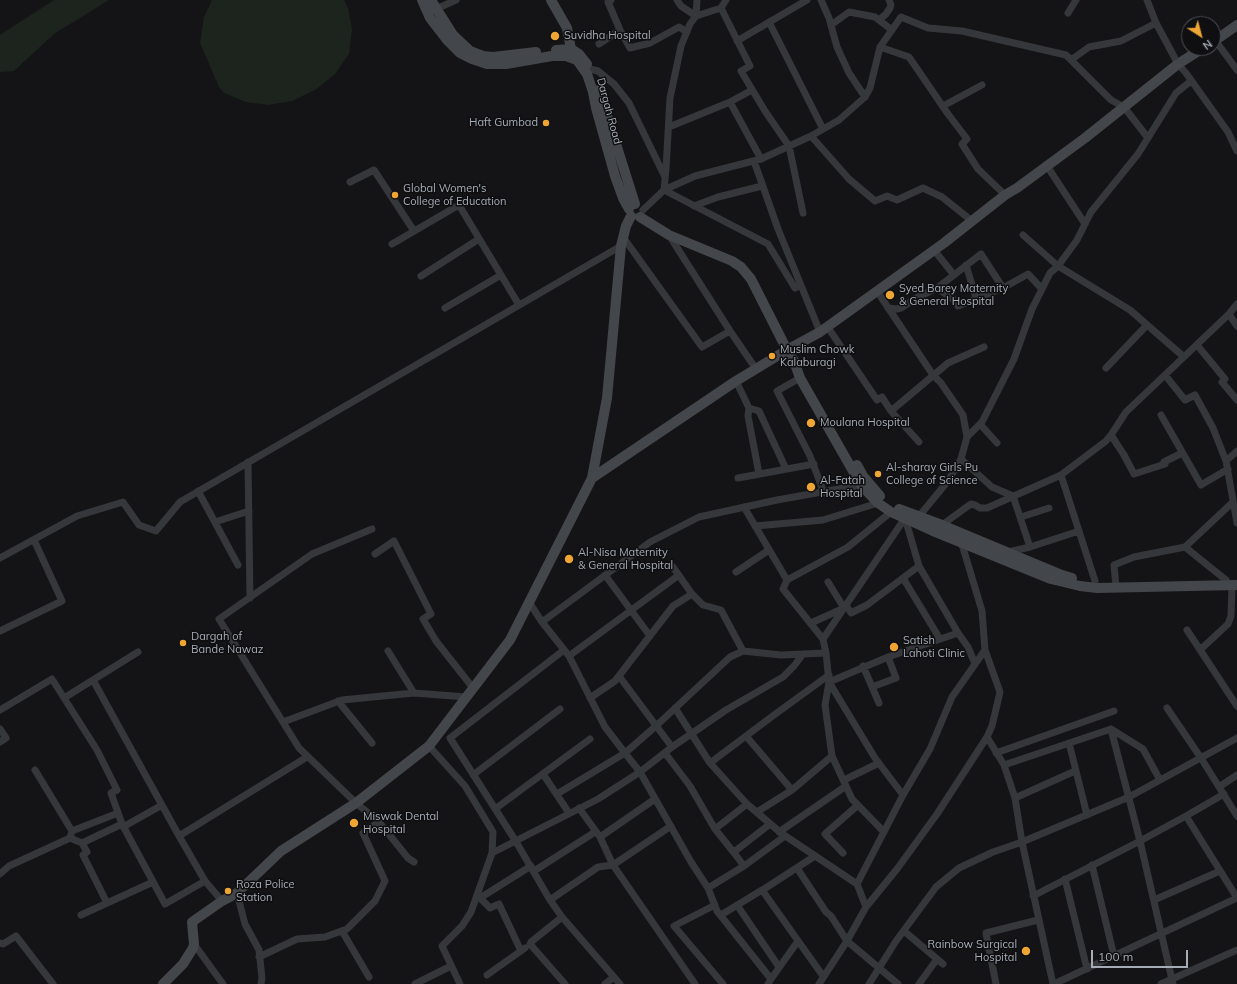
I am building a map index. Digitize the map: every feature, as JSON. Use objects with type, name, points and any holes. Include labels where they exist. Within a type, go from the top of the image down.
[{"type":"main road","name":"Dargah Road","points":[[422,0],[430,18],[447,40],[460,53],[472,59],[487,64],[506,64],[552,56],[566,56],[577,60],[587,74],[593,92],[615,176],[623,198],[636,211]]},
{"type":"main road","points":[[434,4],[453,35],[470,51],[483,56],[493,57],[548,50],[571,49],[567,28],[551,0]]},
{"type":"main road","points":[[1221,36],[1237,25]]},
{"type":"main road","name":"Dargah Road","points":[[571,49],[579,54],[590,69],[597,86],[636,211]]},
{"type":"main road","points":[[592,478],[736,381],[824,329],[934,250],[1005,195],[1085,138],[1178,64],[1190,56]]},
{"type":"main road","points":[[163,984],[183,964],[194,944],[192,922],[222,901],[237,893],[281,851],[356,803],[429,746],[510,640],[592,478],[607,398],[622,241],[627,222],[636,211],[669,235],[732,261],[741,267],[751,280],[794,362],[800,378],[861,485],[878,503],[891,512],[913,519],[942,525],[1062,575],[1116,584],[1233,582]]},
{"type":"main road","points":[[794,362],[802,368],[863,476],[874,490],[894,507],[913,519],[961,542],[1051,579],[1080,586],[1097,588],[1116,584]]},
{"type":"street","points":[[434,4],[456,0]]},
{"type":"street","points":[[611,0],[608,2],[620,30],[630,48],[650,43],[679,27],[687,32]]},
{"type":"street","points":[[677,0],[681,6],[696,16]]},
{"type":"street","points":[[664,190],[670,98],[681,46],[696,16],[697,0]]},
{"type":"street","points":[[696,16],[721,8],[726,0]]},
{"type":"street","points":[[737,41],[807,0]]},
{"type":"street","points":[[821,0],[838,48],[849,72],[865,96]]},
{"type":"street","points":[[879,20],[890,8],[891,5],[889,0]]},
{"type":"street","points":[[1068,13],[1076,0]]},
{"type":"street","points":[[1147,0],[1156,23],[1178,64],[1228,132],[1237,151]]},
{"type":"street","points":[[721,8],[750,66],[741,70],[765,111],[789,146],[803,213]]},
{"type":"street","points":[[831,25],[849,12],[875,17],[892,30]]},
{"type":"street","points":[[636,211],[664,190],[695,176],[757,160],[811,136],[839,120],[865,96],[870,88],[880,47],[901,17],[928,28],[962,31],[1066,55],[1111,100],[1124,107],[1148,138]]},
{"type":"street","points":[[769,22],[823,129]]},
{"type":"street","points":[[1071,60],[1089,47],[1121,41],[1156,23]]},
{"type":"street","points":[[599,44],[620,30]]},
{"type":"street","points":[[880,47],[909,57],[967,139],[962,144],[978,169],[1005,195]]},
{"type":"street","points":[[1221,50],[1237,70]]},
{"type":"street","points":[[590,69],[598,71],[614,84],[629,104],[665,177]]},
{"type":"street","points":[[967,437],[980,424],[1014,359],[1032,309],[1050,272],[1058,266],[1077,240],[1091,212],[1138,154],[1176,92],[1191,82]]},
{"type":"street","points":[[943,106],[982,85]]},
{"type":"street","points":[[669,127],[730,102],[752,90]]},
{"type":"street","points":[[730,102],[757,160],[762,186],[800,285],[824,329],[877,400],[882,397],[891,411],[918,442]]},
{"type":"street","points":[[811,136],[849,179],[875,201],[887,196],[897,200],[923,188],[942,197],[972,221]]},
{"type":"street","points":[[1047,166],[1085,224]]},
{"type":"street","points":[[350,182],[374,170],[414,231]]},
{"type":"street","points":[[694,206],[718,197],[762,186]]},
{"type":"street","points":[[664,190],[768,244],[795,288],[800,285]]},
{"type":"street","points":[[392,244],[459,205],[519,306]]},
{"type":"street","points":[[669,235],[730,332],[756,369]]},
{"type":"street","points":[[1023,235],[1058,266],[1130,310],[1184,357]]},
{"type":"street","points":[[421,276],[479,239]]},
{"type":"street","points":[[0,558],[77,516],[123,502],[139,525],[156,531],[180,502],[519,306],[622,241],[702,347],[730,332]]},
{"type":"street","points":[[934,250],[954,275]]},
{"type":"street","points":[[888,308],[901,308],[916,298],[937,288],[981,254],[1003,288]]},
{"type":"street","points":[[966,265],[976,298]]},
{"type":"street","points":[[937,288],[953,299],[958,306],[1003,288],[1028,274],[1042,289]]},
{"type":"street","points":[[446,308],[500,275]]},
{"type":"street","points":[[823,639],[845,607],[913,519],[948,481],[961,459],[967,437],[963,414],[941,383],[933,375],[876,291]]},
{"type":"street","points":[[942,525],[971,504],[980,508],[986,508],[1060,475],[1106,441],[1126,412],[1229,314],[1237,304]]},
{"type":"street","points":[[1229,314],[1237,326]]},
{"type":"street","points":[[1106,368],[1147,325]]},
{"type":"street","points":[[1197,345],[1225,379],[1222,382],[1237,400]]},
{"type":"street","points":[[891,411],[948,363],[984,346]]},
{"type":"street","points":[[1165,375],[1184,400],[1195,395],[1213,428],[1226,461],[1237,523]]},
{"type":"street","points":[[800,378],[777,391],[814,464],[824,493]]},
{"type":"street","points":[[736,381],[749,408],[748,416],[759,474]]},
{"type":"street","points":[[749,408],[759,411],[786,469]]},
{"type":"street","points":[[1161,415],[1201,485],[1228,469]]},
{"type":"street","points":[[980,424],[997,443]]},
{"type":"street","points":[[1111,435],[1134,474],[1165,464],[1164,462],[1182,453]]},
{"type":"street","points":[[1226,461],[1237,451]]},
{"type":"street","points":[[961,459],[992,487],[1013,496],[1030,546]]},
{"type":"street","points":[[248,462],[250,598]]},
{"type":"street","points":[[738,478],[814,464]]},
{"type":"street","points":[[1060,475],[1095,581]]},
{"type":"street","points":[[542,622],[650,542],[699,518],[777,500],[824,493],[861,485]]},
{"type":"street","points":[[198,491],[238,565]]},
{"type":"street","points":[[1116,584],[1114,565],[1134,557],[1185,546],[1233,502]]},
{"type":"street","points":[[755,526],[823,520],[878,503]]},
{"type":"street","points":[[744,507],[787,580]]},
{"type":"street","points":[[1020,518],[1049,508]]},
{"type":"street","points":[[215,522],[249,511]]},
{"type":"street","points":[[884,832],[852,799],[832,756],[825,705],[829,678],[823,639],[783,589],[787,580],[848,547],[891,512]]},
{"type":"street","points":[[913,519],[919,566],[958,633],[968,647],[975,664]]},
{"type":"street","points":[[372,529],[312,554],[219,619],[299,748],[356,803],[379,822],[408,858],[414,862]]},
{"type":"street","points":[[1008,552],[1079,531]]},
{"type":"street","points":[[0,630],[62,601],[34,540]]},
{"type":"street","points":[[375,554],[394,541],[431,614],[423,618],[436,641],[473,688]]},
{"type":"street","points":[[819,984],[847,940],[866,906],[937,814],[987,737],[992,726],[1000,692],[985,650],[982,611],[961,542]]},
{"type":"street","points":[[1185,546],[1233,582],[1231,616],[1228,624],[1200,650]]},
{"type":"street","points":[[736,572],[769,550]]},
{"type":"street","points":[[828,582],[845,607],[851,612],[867,605],[919,566]]},
{"type":"street","points":[[673,567],[692,594],[703,605],[721,610],[743,651]]},
{"type":"street","points":[[606,575],[650,636]]},
{"type":"street","points":[[569,656],[679,575]]},
{"type":"street","points":[[903,578],[940,639]]},
{"type":"street","points":[[590,698],[615,681],[673,606],[692,594]]},
{"type":"street","points":[[529,602],[542,622],[569,656],[605,727],[640,772],[708,888],[720,915],[769,981],[798,941]]},
{"type":"street","points":[[811,623],[845,607]]},
{"type":"street","points":[[1187,630],[1237,706]]},
{"type":"street","points":[[710,764],[746,736],[829,678],[958,633]]},
{"type":"street","points":[[564,650],[450,738],[515,840],[550,900],[562,917],[620,984]]},
{"type":"street","points":[[857,884],[903,795],[930,749],[952,697],[985,650]]},
{"type":"street","points":[[388,651],[414,693]]},
{"type":"street","points":[[557,794],[625,753],[730,657],[743,651],[781,655],[826,653]]},
{"type":"street","points":[[64,698],[138,652]]},
{"type":"street","points":[[492,853],[598,799],[640,772],[672,747],[726,710],[783,677],[804,654]]},
{"type":"street","points":[[872,687],[896,678],[888,657]]},
{"type":"street","points":[[863,666],[880,703]]},
{"type":"street","points":[[619,676],[672,747]]},
{"type":"street","points":[[829,678],[879,763],[903,795]]},
{"type":"street","points":[[0,710],[52,679],[97,750],[117,790],[111,793],[122,825],[165,904],[205,881]]},
{"type":"street","points":[[93,680],[205,881],[222,901]]},
{"type":"street","points":[[283,722],[342,700],[414,693],[466,697]]},
{"type":"street","points":[[338,701],[372,743]]},
{"type":"street","points":[[675,708],[710,764],[747,804],[782,834],[857,884],[866,906]]},
{"type":"street","points":[[1167,708],[1201,758],[1237,816]]},
{"type":"street","points":[[473,775],[560,709]]},
{"type":"street","points":[[996,753],[1114,711]]},
{"type":"street","points":[[0,729],[6,738],[0,742]]},
{"type":"street","points":[[1111,729],[1143,749],[1160,780]]},
{"type":"street","points":[[1004,765],[1111,729]]},
{"type":"street","points":[[1111,729],[1140,841],[1173,981]]},
{"type":"street","points":[[746,736],[792,790]]},
{"type":"street","points":[[987,737],[1004,765],[1015,798],[1022,842],[1038,920],[1054,984],[1237,898],[1186,816]]},
{"type":"street","points":[[869,984],[936,886],[959,868],[993,852],[1022,842],[1129,797],[1237,738]]},
{"type":"street","points":[[495,810],[590,739]]},
{"type":"street","points":[[1068,743],[1086,815]]},
{"type":"street","points":[[429,746],[465,786],[493,832],[492,853],[478,897],[466,922],[442,946],[460,984]]},
{"type":"street","points":[[665,753],[690,786],[715,829],[744,866]]},
{"type":"street","points":[[757,812],[792,790],[832,756]]},
{"type":"street","points":[[179,836],[308,757]]},
{"type":"street","points":[[708,888],[744,866],[845,783],[879,763]]},
{"type":"street","points":[[35,770],[71,835],[82,843],[87,852],[83,855],[107,903]]},
{"type":"street","points":[[1015,798],[1076,771]]},
{"type":"street","points":[[543,774],[569,813]]},
{"type":"street","points":[[1219,787],[1237,775]]},
{"type":"street","points":[[1033,896],[1140,841],[1224,794]]},
{"type":"street","points":[[478,897],[597,834],[655,799]]},
{"type":"street","points":[[1230,804],[1237,800]]},
{"type":"street","points":[[715,829],[747,804]]},
{"type":"street","points":[[82,843],[162,805]]},
{"type":"street","points":[[843,853],[825,834],[858,805]]},
{"type":"street","points":[[579,808],[597,834],[613,865],[695,984]]},
{"type":"street","points":[[0,874],[9,866],[118,813]]},
{"type":"street","points":[[260,958],[296,939],[325,937],[342,931],[346,929],[375,901],[386,881],[363,833],[379,822]]},
{"type":"street","points":[[734,852],[770,824]]},
{"type":"street","points":[[550,900],[598,867],[613,865],[671,826]]},
{"type":"street","points":[[720,915],[761,891],[815,856]]},
{"type":"street","points":[[1092,865],[1114,956]]},
{"type":"street","points":[[797,868],[826,912],[831,916],[847,940],[898,984]]},
{"type":"street","points":[[1154,900],[1220,871]]},
{"type":"street","points":[[1065,879],[1087,969]]},
{"type":"street","points":[[81,915],[153,882]]},
{"type":"street","points":[[761,891],[762,890],[823,976]]},
{"type":"street","points":[[237,893],[245,924],[259,950],[262,978],[261,984]]},
{"type":"street","points":[[478,897],[490,908],[499,904],[521,951]]},
{"type":"street","points":[[715,905],[674,926],[723,984]]},
{"type":"street","points":[[737,905],[779,967]]},
{"type":"street","points":[[487,975],[521,951],[562,917]]},
{"type":"street","points":[[995,984],[986,933],[1038,920]]},
{"type":"street","points":[[342,931],[369,977]]},
{"type":"street","points":[[904,931],[940,961],[919,984]]},
{"type":"street","points":[[0,943],[3,944],[16,936],[54,984]]},
{"type":"street","points":[[194,944],[223,984]]},
{"type":"street","points":[[530,944],[565,984]]},
{"type":"street","points":[[1161,984],[1173,981],[1237,950]]},
{"type":"street","points":[[415,984],[427,982],[451,966]]},
{"type":"street","points":[[606,984],[614,977]]},
{"type":"shaded area","points":[[54,0],[109,0],[54,34],[14,71],[0,72],[0,35]]},
{"type":"shaded area","points":[[212,0],[344,0],[348,8],[352,29],[349,54],[335,74],[315,90],[292,101],[268,105],[246,102],[224,93],[219,87],[200,43],[204,17]]},
{"type":"place","name":"Suvidha Hospital","points":[[555,36]]},
{"type":"place","name":"Haft Gumbad","points":[[546,123]]},
{"type":"place","name":"Global Women's College of Education","points":[[395,195]]},
{"type":"place","name":"Syed Barey Maternity & General Hospital","points":[[890,295]]},
{"type":"place","name":"Muslim Chowk Kalaburagi","points":[[772,356]]},
{"type":"place","name":"Moulana Hospital","points":[[811,423]]},
{"type":"place","name":"Al-sharay Girls Pu College of Science","points":[[878,474]]},
{"type":"place","name":"Al-Fatah Hospital","points":[[811,487]]},
{"type":"place","name":"Al-Nisa Maternity & General Hospital","points":[[569,559]]},
{"type":"place","name":"Dargah of Bande Nawaz","points":[[183,643]]},
{"type":"place","name":"Satish Lahoti Clinic","points":[[894,647]]},
{"type":"place","name":"Miswak Dental Hospital","points":[[354,823]]},
{"type":"place","name":"Roza Police Station","points":[[228,891]]},
{"type":"place","name":"Rainbow Surgical Hospital","points":[[1026,951]]}]
